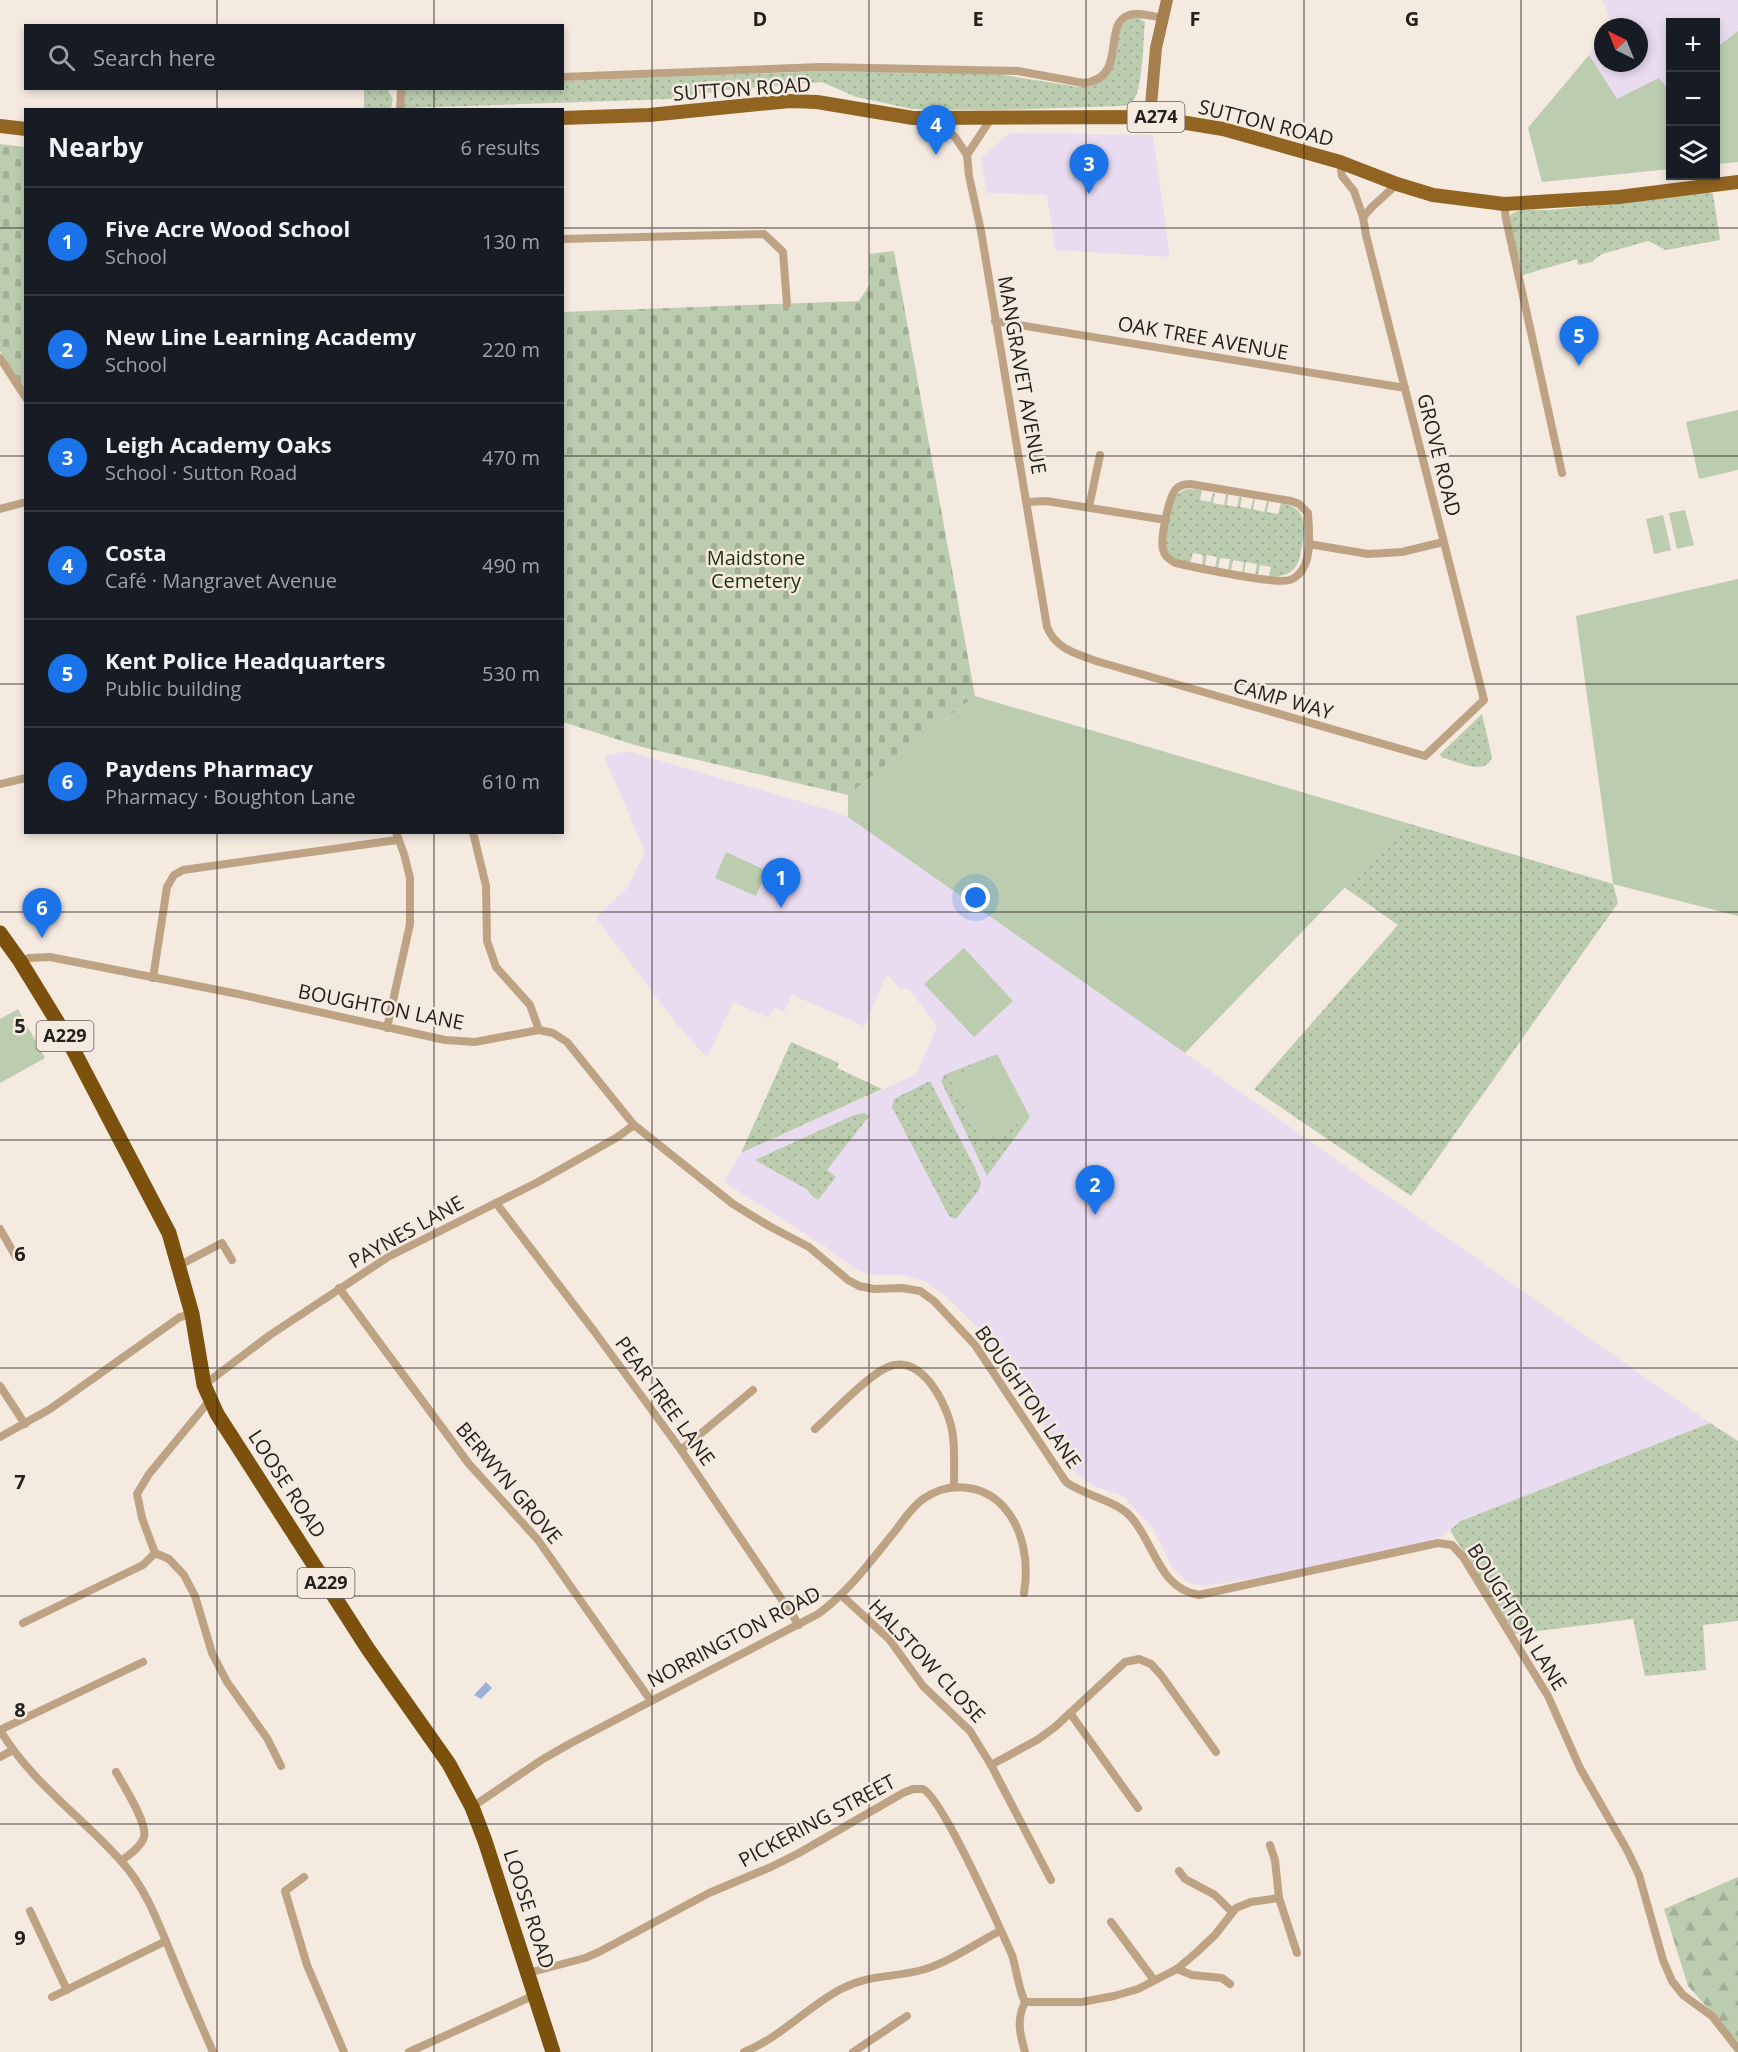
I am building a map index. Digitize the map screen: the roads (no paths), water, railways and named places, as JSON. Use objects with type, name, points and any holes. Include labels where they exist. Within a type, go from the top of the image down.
[{"type":"highway","name":"LOOSE ROAD","points":[[0,933],[20,961],[75,1052],[170,1233],[192,1314],[204,1385],[210,1400],[242,1456],[343,1611],[449,1764],[472,1807],[553,2052]]},
{"type":"main road","name":"SUTTON ROAD","points":[[564,118],[649,115],[790,101],[818,102],[913,118],[1150,117],[1223,129],[1340,162],[1433,195],[1504,204],[1619,197],[1738,182]]},
{"type":"main road","points":[[0,126],[24,129]]},
{"type":"street","points":[[1150,117],[1154,67],[1167,0]]},
{"type":"street","name":"SUTTON ROAD","points":[[564,77],[820,67],[1018,71],[1092,82],[1104,74],[1110,66],[1117,29],[1124,17],[1131,14],[1162,18]]},
{"type":"street","points":[[400,108],[401,90]]},
{"type":"street","points":[[932,118],[955,137],[967,155],[992,117]]},
{"type":"street","name":"MANGRAVET AVENUE","points":[[967,155],[1047,627],[1057,643]]},
{"type":"street","name":"GROVE ROAD","points":[[1340,162],[1342,176],[1354,191],[1363,217],[1365,235],[1484,700]]},
{"type":"street","points":[[1363,217],[1397,184]]},
{"type":"street","points":[[1504,204],[1562,473]]},
{"type":"street","points":[[564,239],[764,234],[783,252],[787,304]]},
{"type":"street","name":"OAK TREE AVENUE","points":[[995,321],[1405,388]]},
{"type":"street","points":[[0,358],[24,395]]},
{"type":"street","points":[[1089,507],[1100,455]]},
{"type":"street","points":[[1190,484],[1299,504],[1308,513],[1309,544],[1304,567],[1298,575],[1288,581],[1268,580],[1175,563],[1165,556],[1162,546],[1174,490],[1181,485],[1190,484]]},
{"type":"street","points":[[1027,502],[1046,501],[1166,520]]},
{"type":"street","points":[[0,509],[24,502]]},
{"type":"street","points":[[1309,544],[1368,554],[1402,552],[1443,542]]},
{"type":"street","name":"CAMP WAY","points":[[1057,643],[1067,650],[1096,661],[1425,756],[1484,700]]},
{"type":"street","points":[[0,784],[24,778]]},
{"type":"street","points":[[473,834],[486,886],[487,941],[496,967],[530,1005],[540,1030]]},
{"type":"street","points":[[153,978],[167,887],[174,875],[183,870],[397,836],[410,878],[410,924],[387,1029]]},
{"type":"street","name":"BOUGHTON LANE","points":[[20,961],[50,957],[261,999],[387,1029],[460,1042],[476,1042],[540,1030],[553,1033],[567,1042],[634,1125],[714,1190],[769,1226],[809,1247],[858,1286],[920,1291],[933,1300],[975,1345],[1065,1482],[1078,1491],[1119,1507],[1131,1517],[1173,1584],[1187,1593],[1199,1595],[1438,1543],[1452,1545],[1462,1557],[1548,1696],[1580,1768],[1631,1858],[1639,1875],[1663,1960],[1672,1981],[1683,1995],[1712,2016],[1738,2049]]},
{"type":"street","name":"PAYNES LANE","points":[[204,1385],[270,1335],[388,1257],[580,1158],[634,1125]]},
{"type":"street","name":"PEAR TREE LANE","points":[[496,1203],[681,1450],[799,1624]]},
{"type":"street","points":[[0,1229],[16,1257]]},
{"type":"street","points":[[180,1265],[222,1243],[232,1260]]},
{"type":"street","name":"BERWYN GROVE","points":[[339,1288],[454,1446],[538,1540],[651,1701]]},
{"type":"street","points":[[0,1437],[75,1392],[180,1317],[192,1314]]},
{"type":"street","points":[[815,1429],[877,1372],[893,1365],[911,1366],[928,1379],[943,1402],[953,1435],[954,1487],[980,1491],[996,1500],[1008,1512],[1017,1528],[1027,1565],[1024,1593]]},
{"type":"street","points":[[0,1386],[25,1424]]},
{"type":"street","points":[[681,1450],[753,1390]]},
{"type":"street","points":[[210,1400],[149,1474],[136,1494],[155,1553],[169,1559],[184,1575],[195,1596],[212,1653],[226,1682],[267,1738],[281,1766]]},
{"type":"street","name":"NORRINGTON ROAD","points":[[472,1807],[543,1759],[827,1608],[841,1595],[917,1504],[932,1494],[954,1487]]},
{"type":"street","points":[[23,1623],[143,1565],[155,1553]]},
{"type":"street","name":"HALSTOW CLOSE","points":[[841,1595],[889,1639],[923,1686],[970,1731],[991,1765],[1051,1880]]},
{"type":"street","points":[[991,1765],[1037,1740],[1070,1713],[1113,1670],[1125,1662],[1139,1659],[1151,1664],[1161,1675],[1216,1752]]},
{"type":"street","points":[[143,1662],[0,1730],[13,1750],[40,1780],[121,1861],[146,1896],[213,2052]]},
{"type":"street","points":[[1070,1713],[1138,1808]]},
{"type":"street","points":[[0,1757],[13,1750]]},
{"type":"street","points":[[116,1772],[143,1823],[145,1836],[139,1846],[121,1861]]},
{"type":"street","name":"PICKERING STREET","points":[[528,1973],[599,1952],[708,1893],[771,1868],[903,1793],[919,1789],[926,1790],[946,1819],[1012,1955],[1020,1991],[1025,2002],[1019,2018],[1020,2035],[1025,2052]]},
{"type":"street","points":[[1270,1845],[1275,1860],[1279,1898],[1297,1953]]},
{"type":"street","points":[[1179,1871],[1185,1879],[1215,1895],[1232,1911]]},
{"type":"street","points":[[304,1877],[285,1891],[308,1965],[344,2052]]},
{"type":"street","points":[[1025,2002],[1082,2002],[1138,1989],[1177,1969],[1215,1935],[1232,1911],[1251,1902],[1279,1898]]},
{"type":"street","points":[[30,1911],[67,1989]]},
{"type":"street","points":[[1111,1922],[1154,1980]]},
{"type":"street","points":[[744,2052],[765,2042],[840,1989],[866,1978],[924,1969],[1000,1931]]},
{"type":"street","points":[[52,1997],[166,1941]]},
{"type":"street","points":[[1177,1969],[1192,1975],[1222,1978],[1230,1984]]},
{"type":"street","points":[[409,2052],[535,1995]]},
{"type":"street","points":[[853,2052],[907,2016]]},
{"type":"water","points":[[486,1682],[492,1688],[481,1699],[474,1695]]},
{"type":"place","name":"Costa","points":[[936,155]]},
{"type":"place","name":"Leigh Academy Oaks","points":[[1089,194]]},
{"type":"place","name":"Kent Police Headquarters","points":[[1579,366]]},
{"type":"place","name":"Five Acre Wood School","points":[[781,908]]},
{"type":"place","name":"Paydens Pharmacy","points":[[42,938]]},
{"type":"place","name":"New Line Learning Academy","points":[[1095,1215]]},
{"type":"park label","name":"Maidstone Cemetery","points":[[756,570]]}]
